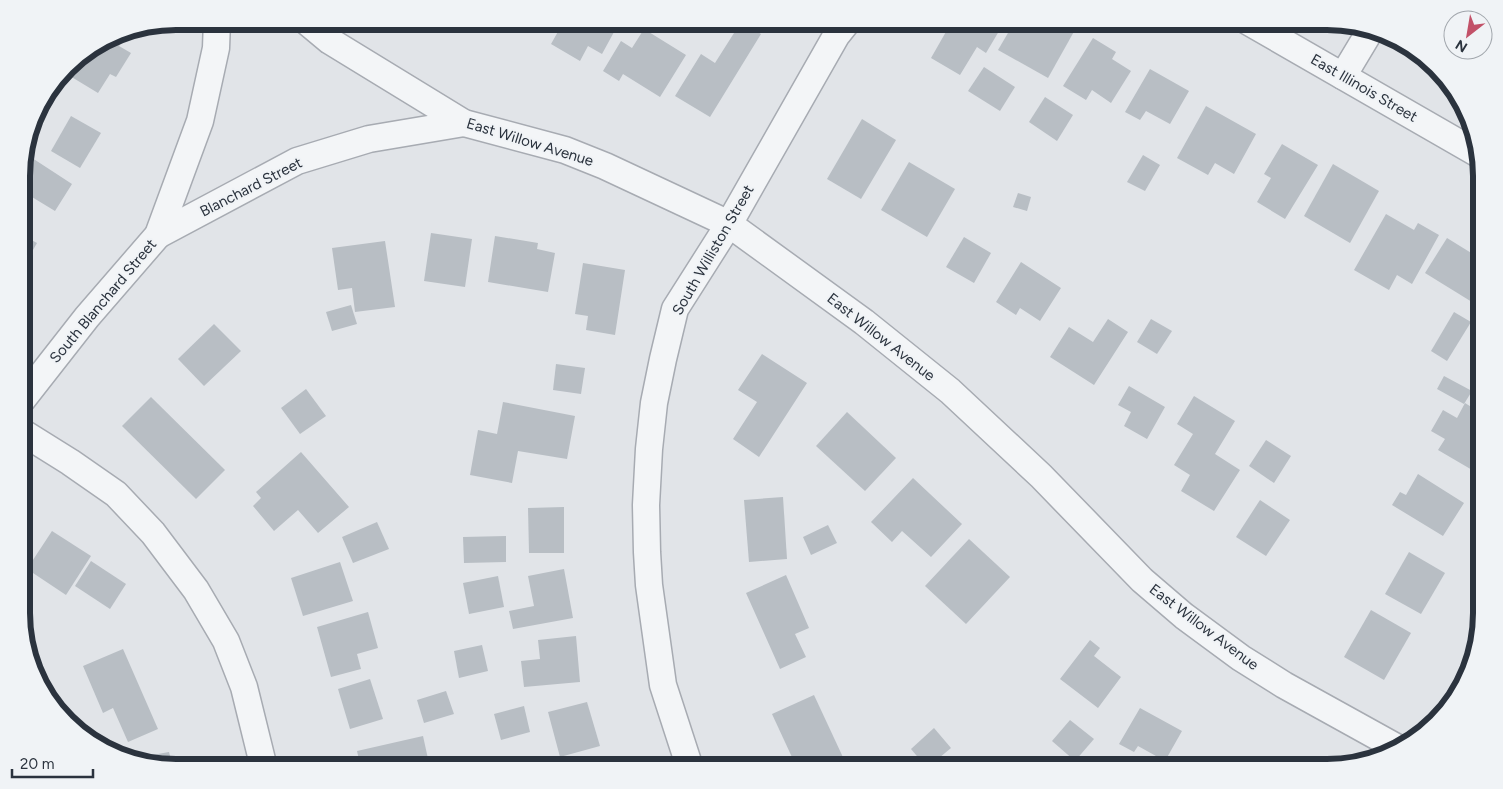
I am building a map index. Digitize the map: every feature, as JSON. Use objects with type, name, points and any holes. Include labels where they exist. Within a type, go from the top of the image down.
[{"type":"street","name":"South Blanchard Street","points":[[30,390],[87,317],[158,235],[200,121],[216,48],[217,30]]},
{"type":"street","name":"East Willow Avenue","points":[[317,30],[330,41],[464,123],[565,150],[605,166],[729,224],[864,322],[950,391],[1041,476],[1142,580],[1184,616],[1241,658],[1390,745]]},
{"type":"street","name":"South Williston Street","points":[[687,759],[663,685],[649,585],[646,506],[649,449],[661,368],[676,309],[729,224],[841,30]]},
{"type":"street","name":"East Illinois Street","points":[[1263,30],[1471,150]]},
{"type":"street","points":[[1343,76],[1367,36]]},
{"type":"street","name":"Blanchard Street","points":[[158,235],[297,161],[369,139],[464,123]]},
{"type":"street","points":[[30,437],[116,494],[153,533],[196,590],[226,640],[244,687],[262,759]]},
{"type":"building","points":[[559,30],[615,30],[602,54],[588,46],[580,61],[551,44]]},
{"type":"building","points":[[643,30],[646,30],[686,55],[660,97],[623,74],[619,81],[603,71],[621,41],[632,48]]},
{"type":"building","points":[[736,30],[754,30],[761,34],[710,117],[675,96],[701,54],[715,63]]},
{"type":"building","points":[[947,30],[1000,30],[986,53],[977,47],[960,75],[931,58]]},
{"type":"building","points":[[1010,30],[1075,30],[1048,78],[998,50]]},
{"type":"building","points":[[1093,38],[1116,52],[1112,59],[1131,71],[1111,103],[1092,90],[1086,100],[1063,86]]},
{"type":"building","points":[[123,40],[119,46],[131,53],[116,77],[110,74],[98,93],[70,76],[87,60],[111,45]]},
{"type":"building","points":[[984,67],[1015,87],[1000,111],[968,91]]},
{"type":"building","points":[[1150,69],[1189,91],[1170,124],[1146,111],[1140,120],[1125,112]]},
{"type":"building","points":[[1045,97],[1073,115],[1057,141],[1029,122]]},
{"type":"building","points":[[1206,106],[1256,134],[1234,174],[1215,163],[1208,175],[1177,158]]},
{"type":"building","points":[[71,116],[101,133],[80,168],[51,151]]},
{"type":"building","points":[[862,119],[896,140],[861,199],[827,179]]},
{"type":"building","points":[[1282,144],[1318,165],[1285,219],[1257,202],[1271,178],[1264,174]]},
{"type":"building","points":[[1143,155],[1160,165],[1145,191],[1127,182]]},
{"type":"building","points":[[31,157],[72,184],[55,211],[30,196]]},
{"type":"building","points":[[909,162],[955,189],[927,237],[881,210]]},
{"type":"building","points":[[1333,164],[1379,191],[1350,243],[1304,216]]},
{"type":"building","points":[[1018,193],[1031,197],[1027,211],[1013,207]]},
{"type":"building","points":[[1386,214],[1414,230],[1418,223],[1439,235],[1412,284],[1397,275],[1389,290],[1354,270]]},
{"type":"building","points":[[431,233],[472,239],[465,287],[424,281]]},
{"type":"building","points":[[495,236],[538,243],[537,249],[555,253],[548,292],[488,282]]},
{"type":"building","points":[[964,237],[991,253],[974,283],[946,267]]},
{"type":"building","points":[[1447,238],[1473,254],[1473,300],[1472,302],[1425,273]]},
{"type":"building","points":[[30,239],[37,243],[30,255]]},
{"type":"building","points":[[385,241],[395,307],[355,312],[352,288],[338,290],[332,248]]},
{"type":"building","points":[[1021,262],[1061,288],[1040,321],[1020,308],[1016,315],[996,302]]},
{"type":"building","points":[[583,263],[625,270],[615,335],[586,330],[588,316],[575,314]]},
{"type":"building","points":[[351,305],[357,324],[332,331],[326,312]]},
{"type":"building","points":[[1454,312],[1471,322],[1447,361],[1431,351]]},
{"type":"building","points":[[1108,319],[1128,332],[1094,385],[1050,357],[1069,327],[1093,342]]},
{"type":"building","points":[[1151,319],[1172,331],[1157,354],[1137,342]]},
{"type":"building","points":[[214,324],[241,351],[204,386],[178,359]]},
{"type":"building","points":[[762,354],[807,383],[759,457],[733,439],[757,402],[738,390]]},
{"type":"building","points":[[556,364],[585,368],[581,394],[553,390]]},
{"type":"building","points":[[1444,376],[1472,391],[1464,404],[1437,389]]},
{"type":"building","points":[[1129,386],[1165,407],[1147,439],[1124,426],[1131,412],[1118,405]]},
{"type":"building","points":[[306,389],[326,416],[300,434],[281,408]]},
{"type":"building","points":[[1194,396],[1235,421],[1215,454],[1240,470],[1214,511],[1181,491],[1190,475],[1174,465],[1193,434],[1177,424]]},
{"type":"building","points":[[151,397],[225,470],[196,499],[122,426]]},
{"type":"building","points":[[503,402],[575,416],[567,459],[518,451],[512,483],[470,475],[478,430],[497,434]]},
{"type":"building","points":[[1465,403],[1473,408],[1473,470],[1438,450],[1445,439],[1431,431],[1443,410],[1457,418]]},
{"type":"building","points":[[847,412],[896,458],[865,491],[816,446]]},
{"type":"building","points":[[1266,440],[1291,456],[1274,483],[1249,466]]},
{"type":"building","points":[[301,452],[349,507],[318,533],[298,510],[274,531],[253,506],[261,498],[256,492]]},
{"type":"building","points":[[1418,474],[1464,503],[1443,536],[1392,505],[1400,492],[1406,495]]},
{"type":"building","points":[[913,478],[962,524],[931,557],[902,531],[892,542],[871,522]]},
{"type":"building","points":[[783,497],[787,559],[749,562],[744,500]]},
{"type":"building","points":[[1260,500],[1290,520],[1266,556],[1236,537]]},
{"type":"building","points":[[564,507],[564,553],[529,553],[528,508]]},
{"type":"building","points":[[377,522],[389,549],[353,563],[342,537]]},
{"type":"building","points":[[828,525],[837,543],[811,555],[803,537]]},
{"type":"building","points":[[52,531],[91,556],[66,595],[30,571],[30,564]]},
{"type":"building","points":[[506,536],[506,562],[464,563],[463,537]]},
{"type":"building","points":[[969,539],[1010,577],[966,624],[925,586]]},
{"type":"building","points":[[1409,552],[1445,573],[1421,614],[1385,594]]},
{"type":"building","points":[[91,561],[126,584],[110,609],[75,586]]},
{"type":"building","points":[[340,562],[353,601],[303,616],[291,578]]},
{"type":"building","points":[[564,569],[573,618],[513,629],[509,611],[534,606],[528,576]]},
{"type":"building","points":[[786,575],[809,628],[795,634],[806,657],[780,669],[746,593]]},
{"type":"building","points":[[498,576],[504,607],[469,614],[463,583]]},
{"type":"building","points":[[1371,610],[1411,633],[1384,680],[1344,657]]},
{"type":"building","points":[[368,612],[378,648],[357,654],[361,669],[331,677],[317,627]]},
{"type":"building","points":[[576,636],[580,682],[524,687],[521,661],[540,659],[538,640]]},
{"type":"building","points":[[1090,640],[1100,648],[1094,656],[1121,677],[1098,708],[1060,679]]},
{"type":"building","points":[[482,645],[488,671],[459,678],[454,651]]},
{"type":"building","points":[[123,649],[158,729],[128,742],[113,708],[103,713],[83,666]]},
{"type":"building","points":[[370,679],[383,719],[350,729],[338,689]]},
{"type":"building","points":[[446,691],[454,714],[424,723],[417,700]]},
{"type":"building","points":[[814,695],[844,759],[793,759],[772,714]]},
{"type":"building","points":[[587,702],[600,746],[560,757],[548,712]]},
{"type":"building","points":[[524,706],[530,732],[501,740],[494,714]]},
{"type":"building","points":[[1140,708],[1182,731],[1166,759],[1161,759],[1138,746],[1134,752],[1119,744]]},
{"type":"building","points":[[1070,720],[1094,739],[1077,759],[1073,759],[1052,741]]},
{"type":"building","points":[[934,728],[951,748],[938,759],[919,759],[911,749]]},
{"type":"building","points":[[423,736],[428,759],[359,759],[357,751]]},
{"type":"building","points":[[169,752],[171,759],[166,759],[147,756]]}]
